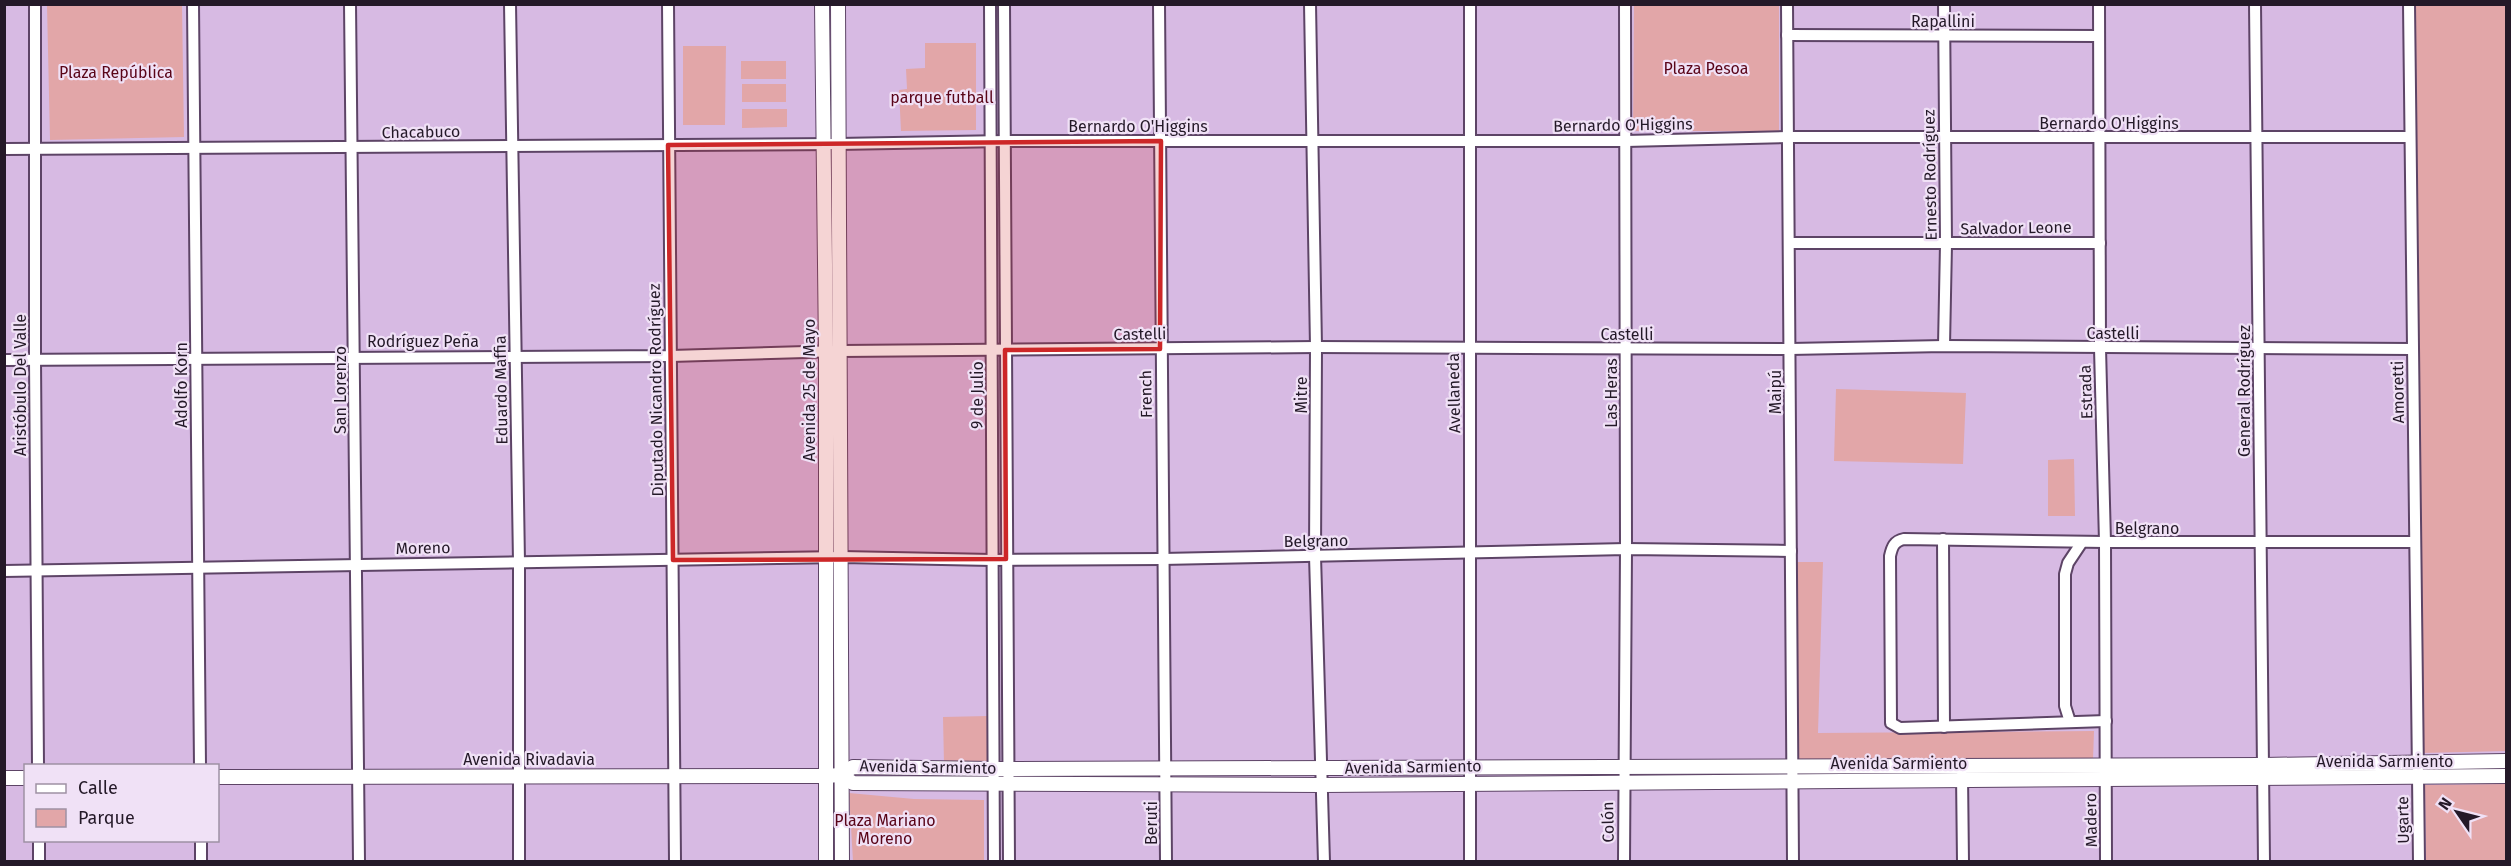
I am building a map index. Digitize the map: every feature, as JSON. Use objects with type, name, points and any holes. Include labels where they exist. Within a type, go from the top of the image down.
[{"type":"main road","name":"Avenida 25 de Mayo","points":[[822,4],[826,351],[825,557],[833,775]]},
{"type":"main road","name":"Avenida 25 de Mayo","points":[[833,775],[842,557],[838,4]]},
{"type":"main road","name":"Avenida Sarmiento","points":[[833,775],[854,767],[993,769],[1793,766],[2105,779],[2506,761]]},
{"type":"main road","name":"Avenida Sarmiento","points":[[833,775],[853,783],[1322,785],[1793,780],[2106,764],[2418,778],[2506,776]]},
{"type":"main road","name":"Avenida Rivadavia","points":[[219,777],[833,775]]},
{"type":"main road","points":[[826,861],[833,775]]},
{"type":"main road","points":[[833,775],[842,861]]},
{"type":"main road","points":[[4,778],[24,778]]},
{"type":"street","name":"Aristóbulo Del Valle","points":[[35,4],[38,764]]},
{"type":"street","name":"Adolfo Korn","points":[[193,4],[200,764]]},
{"type":"street","name":"San Lorenzo","points":[[350,4],[359,861]]},
{"type":"street","name":"Eduardo Maffia","points":[[510,4],[519,562],[519,861]]},
{"type":"street","name":"Diputado Nicandro Rodríguez","points":[[668,4],[675,861]]},
{"type":"street","name":"9 de Julio","points":[[990,4],[994,861]]},
{"type":"street","name":"9 de Julio","points":[[1004,4],[1009,861]]},
{"type":"street","name":"French","points":[[1159,4],[1165,784]]},
{"type":"street","name":"Mitre","points":[[1310,4],[1316,347],[1315,556],[1324,861]]},
{"type":"street","name":"Avellaneda","points":[[1470,4],[1468,349],[1471,553],[1470,861]]},
{"type":"street","name":"Las Heras","points":[[1623,782],[1626,549],[1625,4]]},
{"type":"street","name":"Maipú","points":[[1787,4],[1793,861]]},
{"type":"street","name":"Ernesto Rodríguez","points":[[1944,4],[1946,244],[1944,346]]},
{"type":"street","name":"Estrada","points":[[2099,4],[2100,348],[2105,542],[2105,779]]},
{"type":"street","name":"General Rodríguez","points":[[2255,4],[2264,861]]},
{"type":"street","name":"Amoretti","points":[[2409,4],[2418,778]]},
{"type":"street","name":"Rapallini","points":[[1787,35],[2099,36]]},
{"type":"street","name":"Bernardo O'Higgins","points":[[838,144],[992,141],[1626,141],[1789,137],[2409,137]]},
{"type":"street","name":"Chacabuco","points":[[4,149],[838,144]]},
{"type":"street","name":"Salvador Leone","points":[[1789,243],[2100,243]]},
{"type":"street","name":"Castelli","points":[[841,351],[1316,347],[1790,349],[1944,346],[2412,349]]},
{"type":"street","name":"Rodríguez Peña","points":[[4,360],[355,356],[672,356],[841,351]]},
{"type":"street","points":[[1943,539],[1944,727],[2106,721]]},
{"type":"street","name":"Belgrano","points":[[1944,727],[1900,728],[1891,723],[1890,556],[1898,540],[2415,542]]},
{"type":"street","points":[[2070,722],[2065,706],[2066,574],[2068,563],[2082,542]]},
{"type":"street","name":"Belgrano","points":[[842,557],[992,560],[1162,559],[1626,549],[1791,551]]},
{"type":"street","name":"Moreno","points":[[4,571],[842,557]]},
{"type":"street","points":[[1962,772],[1963,861]]},
{"type":"street","name":"Ugarte","points":[[2418,778],[2419,861]]},
{"type":"street","name":"Madero","points":[[2105,779],[2106,861]]},
{"type":"street","name":"Colón","points":[[1623,782],[1624,861]]},
{"type":"street","name":"Beruti","points":[[1165,784],[1166,861]]},
{"type":"street","points":[[39,842],[39,861]]},
{"type":"street","points":[[201,842],[201,861]]},
{"type":"highlighted area","points":[[1161,141],[1160,349],[1005,350],[1006,559],[673,560],[668,145]]},
{"type":"green space","name":"Plaza República","points":[[47,5],[182,5],[184,137],[50,140]]},
{"type":"green space","name":"Plaza Pesoa","points":[[1634,5],[1779,5],[1779,131],[1633,131]]},
{"type":"green space","points":[[2415,5],[2506,5],[2506,751],[2421,753],[2415,542]]},
{"type":"green space","name":"parque futball","points":[[925,43],[976,43],[976,130],[901,131],[899,90],[907,89],[906,69],[925,68]]},
{"type":"green space","points":[[683,46],[726,46],[725,125],[683,125]]},
{"type":"green space","points":[[741,61],[786,61],[786,79],[741,79]]},
{"type":"green space","points":[[742,84],[786,84],[786,102],[742,102]]},
{"type":"green space","points":[[742,109],[787,109],[787,127],[742,128]]},
{"type":"green space","points":[[1836,389],[1966,393],[1963,464],[1834,461]]},
{"type":"green space","points":[[2074,459],[2075,516],[2048,516],[2048,460]]},
{"type":"green space","points":[[1796,562],[1823,562],[1818,733],[2094,731],[2093,760],[1797,761]]},
{"type":"green space","points":[[988,716],[988,763],[944,764],[943,717]]},
{"type":"green space","points":[[2506,784],[2506,861],[2426,861],[2425,785]]},
{"type":"green space","name":"Plaza Mariano Moreno","points":[[849,793],[914,799],[984,800],[984,861],[853,861]]}]
